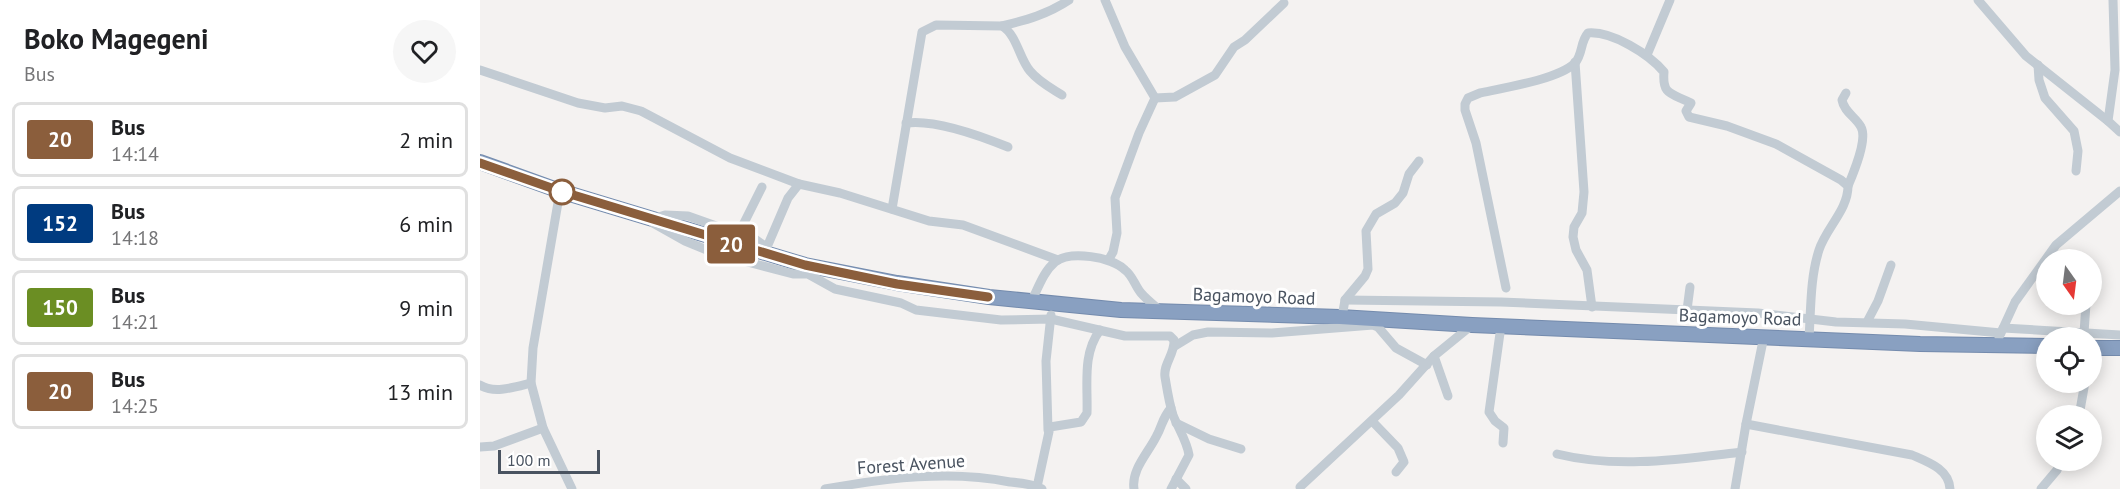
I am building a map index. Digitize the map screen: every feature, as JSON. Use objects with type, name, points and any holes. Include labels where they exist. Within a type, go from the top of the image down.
[{"type":"highway","name":"Bagamoyo Road","points":[[480,162],[560,191],[765,251],[805,265],[897,284],[1031,302],[1162,312],[1342,317],[1472,325],[1920,344],[2000,335],[2036,344]]},
{"type":"highway","points":[[2102,348],[2120,348]]},
{"type":"street","points":[[892,209],[922,32],[936,25],[1002,26],[1053,11],[1069,0]]},
{"type":"street","points":[[1105,0],[1125,47],[1155,98]]},
{"type":"street","points":[[1647,55],[1670,0]]},
{"type":"street","points":[[1978,0],[2014,43],[2120,132]]},
{"type":"street","points":[[2108,121],[2115,70],[2113,0]]},
{"type":"street","points":[[1155,98],[1175,97],[1215,75],[1234,47],[1245,40],[1284,3]]},
{"type":"street","points":[[1002,26],[1011,34],[1029,70],[1039,80],[1062,95]]},
{"type":"street","points":[[1506,288],[1476,143],[1465,104],[1468,98],[1474,96],[1566,71],[1575,62],[1588,33],[1611,37],[1647,55],[1664,72],[1662,81],[1667,91],[1691,103],[1686,111],[1689,117],[1727,126],[1776,144],[1848,186]]},
{"type":"street","points":[[1575,62],[1584,192],[1582,213],[1575,226],[1573,237],[1576,250],[1587,270],[1592,307]]},
{"type":"street","points":[[2038,65],[2039,80],[2045,98],[2074,131],[2078,151],[2076,171]]},
{"type":"street","points":[[480,70],[586,105],[632,108],[730,158],[799,184],[830,190],[929,221],[963,225],[1058,260],[1080,257],[1109,259],[1127,271],[1140,292],[1162,312]]},
{"type":"street","points":[[1809,338],[1813,279],[1819,250],[1827,231],[1840,214],[1845,202],[1863,139],[1861,125],[1844,106],[1842,100],[1846,93]]},
{"type":"street","points":[[1109,259],[1117,233],[1116,198],[1139,133],[1155,98]]},
{"type":"street","points":[[906,123],[925,123],[968,132],[1008,147]]},
{"type":"street","points":[[1342,317],[1345,300],[1368,269],[1366,231],[1376,214],[1395,203],[1403,194],[1409,174],[1419,161]]},
{"type":"street","points":[[1488,177],[1508,303]]},
{"type":"street","points":[[646,217],[682,215],[719,227],[741,229],[765,251],[788,198],[799,184]]},
{"type":"street","points":[[741,229],[762,188]]},
{"type":"street","points":[[560,191],[533,348],[531,383],[543,428],[572,489]]},
{"type":"street","points":[[2000,335],[2015,302],[2056,245],[2120,191]]},
{"type":"street","points":[[646,217],[685,241],[714,253],[793,274],[808,274],[835,289],[901,303],[916,310],[1000,320],[1051,319],[1125,336],[1170,336],[1174,340],[1174,346],[1165,371],[1171,408],[1186,442],[1189,455],[1171,489]]},
{"type":"street","points":[[1031,302],[1049,268],[1058,260]]},
{"type":"street","points":[[1867,322],[1878,302],[1891,265]]},
{"type":"street","points":[[1687,310],[1690,287]]},
{"type":"street","points":[[1345,300],[1508,303],[1758,313],[1810,319],[1950,327],[2000,335],[2036,334]]},
{"type":"street","points":[[1040,488],[1048,430],[1046,361],[1051,319],[1050,304]]},
{"type":"street","points":[[1174,346],[1193,335],[1208,332],[1297,332],[1373,325],[1378,327],[1396,348],[1427,365]]},
{"type":"street","points":[[1301,488],[1399,395],[1434,356],[1472,325]]},
{"type":"street","points":[[1500,326],[1490,412],[1495,421],[1504,428],[1503,443]]},
{"type":"street","points":[[1048,430],[1052,426],[1081,422],[1087,413],[1088,366],[1093,340],[1100,330]]},
{"type":"street","points":[[2102,334],[2120,335]]},
{"type":"street","points":[[1735,489],[1764,336]]},
{"type":"street","points":[[1434,356],[1448,396]]},
{"type":"street","points":[[480,385],[491,389],[508,389],[531,383]]},
{"type":"street","points":[[1134,489],[1133,483],[1138,469],[1158,433],[1162,417],[1171,408]]},
{"type":"street","points":[[1372,421],[1401,452],[1404,462],[1396,472]]},
{"type":"street","points":[[1176,423],[1209,440],[1241,449]]},
{"type":"street","points":[[1746,424],[1912,455],[1931,463],[1943,473],[1948,478],[1950,489]]},
{"type":"street","points":[[480,447],[494,447],[543,428]]},
{"type":"street","points":[[1557,454],[1597,461],[1639,462],[1742,452]]},
{"type":"street","points":[[2041,489],[2057,471]]},
{"type":"street","name":"Forest Avenue","points":[[825,489],[973,476],[1040,488]]},
{"type":"street","points":[[1176,479],[1186,489]]},
{"type":"bus line","name":"20","points":[[480,163],[560,191],[805,265],[897,284],[988,297]]}]
